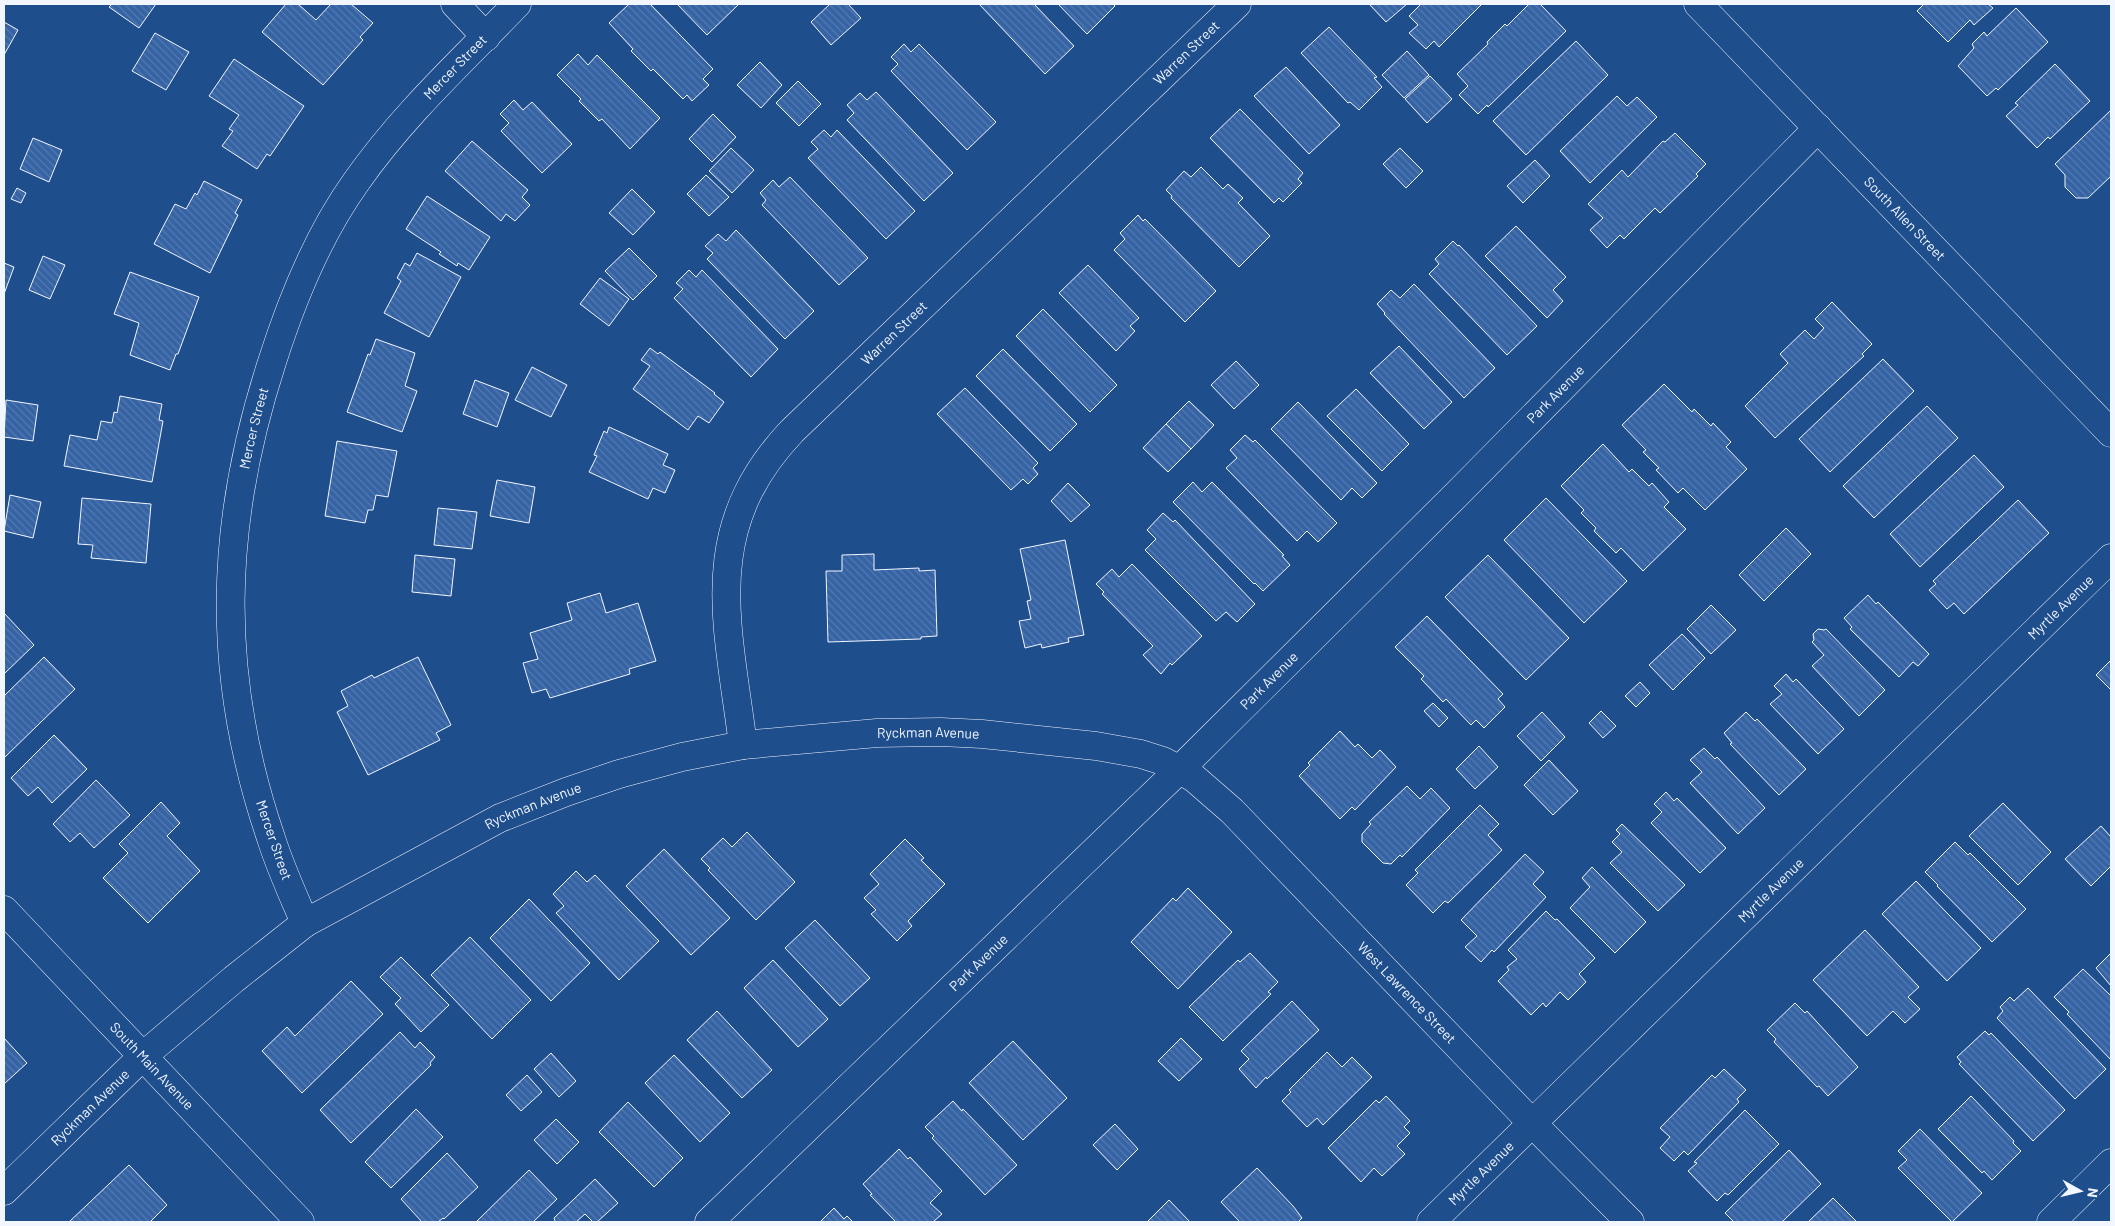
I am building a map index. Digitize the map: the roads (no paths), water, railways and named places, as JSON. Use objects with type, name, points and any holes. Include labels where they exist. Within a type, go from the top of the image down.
[{"type":"street","points":[[455,4],[486,37]]},
{"type":"street","name":"Mercer Street","points":[[305,923],[279,860],[262,809],[249,763],[234,682],[229,613],[231,560],[252,426],[278,343],[296,297],[337,211],[361,176],[400,126],[517,4]]},
{"type":"street","name":"Warren Street","points":[[743,745],[727,616],[726,572],[728,549],[736,520],[751,485],[763,466],[792,431],[1237,4]]},
{"type":"street","name":"South Allen Street","points":[[1698,4],[2111,434]]},
{"type":"street","name":"Park Avenue","points":[[709,1222],[1180,769],[1464,487],[1818,128]]},
{"type":"street","name":"Myrtle Avenue","points":[[1431,1222],[2111,558]]},
{"type":"street","name":"Ryckman Avenue","points":[[4,1192],[143,1056],[234,979],[305,923],[500,818],[566,792],[620,774],[743,745],[878,733],[941,732],[982,734],[1096,746],[1141,754],[1180,769]]},
{"type":"street","name":"West Lawrence Street","points":[[1180,769],[1209,790],[1232,811],[1533,1124],[1630,1222]]},
{"type":"street","name":"South Main Avenue","points":[[4,910],[300,1222]]},
{"type":"street","points":[[2051,1222],[2111,1163]]}]
